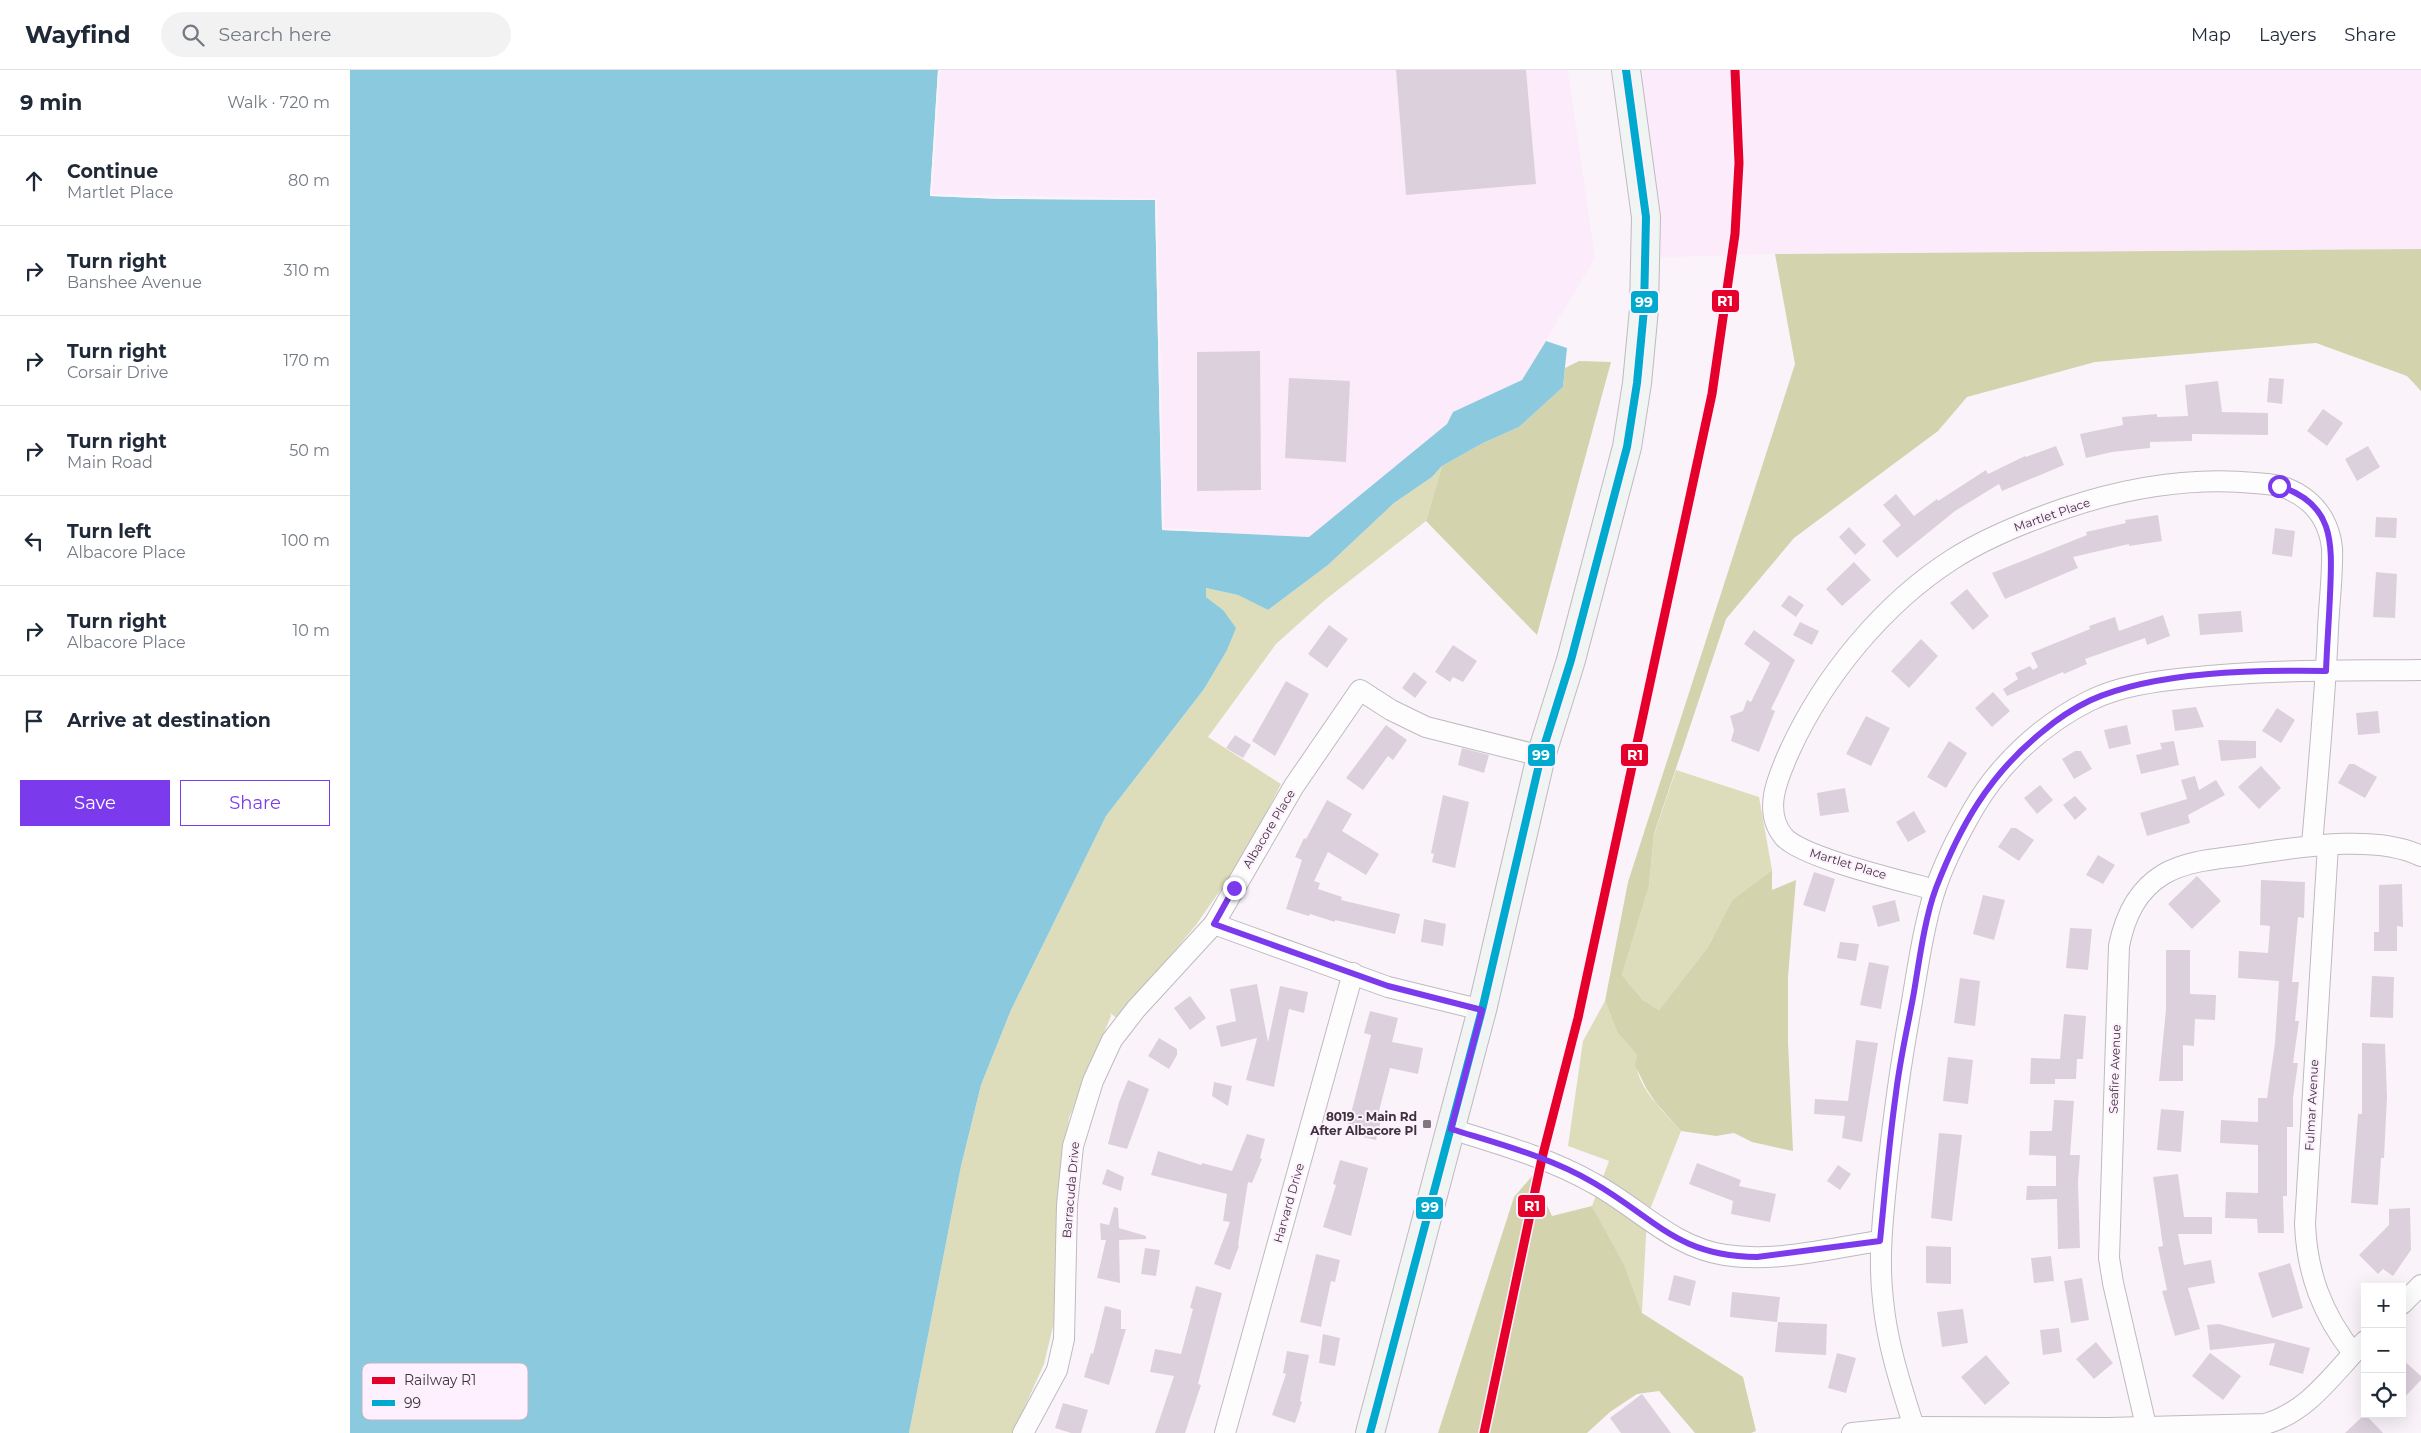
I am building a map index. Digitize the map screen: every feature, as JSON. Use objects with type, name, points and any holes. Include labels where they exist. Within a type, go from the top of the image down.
[{"type":"main road","points":[[1370,1433],[1482,1010],[1541,756],[1571,660],[1627,447],[1637,383],[1644,309],[1646,217],[1626,70]]},
{"type":"street","name":"Martlet Place","points":[[1935,890],[1820,857],[1798,848],[1782,834],[1772,810],[1776,783],[1801,727],[1834,675],[1890,611],[1954,559],[2020,525],[2068,507],[2169,484],[2225,480],[2279,486],[2299,494],[2310,503],[2324,520],[2331,541],[2320,845]]},
{"type":"street","points":[[1914,1427],[1892,1352],[1883,1300],[1880,1241],[1896,1093],[1918,970],[1935,890],[1972,810],[1993,780],[2014,755],[2044,731],[2089,700],[2161,681],[2225,674],[2421,670]]},
{"type":"street","name":"Albacore Place","points":[[1214,924],[1294,786],[1360,690],[1391,710],[1426,727],[1541,756]]},
{"type":"street","name":"Seafire Avenue","points":[[2146,1426],[2109,1258],[2119,946],[2123,926],[2139,896],[2153,882],[2183,866],[2320,845],[2389,846],[2421,856]]},
{"type":"street","name":"Fulmar Avenue","points":[[2320,845],[2305,1224],[2309,1264],[2314,1284],[2330,1320],[2359,1347]]},
{"type":"street","points":[[1214,924],[1388,986],[1482,1010]]},
{"type":"street","name":"Barracuda Drive","points":[[1023,1433],[1056,1370],[1064,1339],[1068,1205],[1073,1146],[1093,1081],[1112,1040],[1136,1010],[1214,924]]},
{"type":"street","name":"Harvard Drive","points":[[1225,1433],[1352,973]]},
{"type":"street","points":[[1451,1129],[1542,1158],[1594,1183],[1667,1234],[1706,1251],[1740,1257],[1757,1257],[1880,1241]]},
{"type":"street","points":[[2406,1300],[2421,1286]]},
{"type":"street","points":[[1852,1433],[1914,1427],[2107,1431],[2146,1426],[2252,1425],[2278,1420],[2302,1407],[2359,1347]]},
{"type":"shaded area","points":[[938,70],[1568,70],[1595,258],[1522,380],[1453,412],[1447,424],[1309,537],[1162,530],[930,196]]},
{"type":"shaded area","points":[[1624,70],[2421,70],[2421,249],[1775,254],[1639,258]]},
{"type":"green space","points":[[2421,249],[2421,391],[2407,376],[2316,343],[2095,362],[1967,397],[1938,431],[1794,538],[1726,619],[1654,834],[1649,886],[1622,975],[1643,1000],[1659,1010],[1708,947],[1732,900],[1772,870],[1772,890],[1796,880],[1788,977],[1788,1042],[1793,1151],[1752,1142],[1734,1133],[1716,1136],[1681,1131],[1656,1103],[1646,1088],[1635,1065],[1637,1055],[1617,1032],[1605,1001],[1628,882],[1795,364],[1775,254]]},
{"type":"green space","points":[[1579,361],[1611,362],[1537,635],[1426,521],[1442,466],[1483,443],[1519,427],[1563,387],[1565,368]]},
{"type":"green space","points":[[1442,466],[1426,521],[1325,600],[1276,644],[1208,737],[1281,784],[1246,853],[1196,925],[1118,1019],[1110,1013],[1111,1016],[1069,1118],[1057,1196],[1057,1310],[1044,1364],[1013,1433],[909,1433],[961,1166],[981,1085],[1011,1010],[1106,816],[1204,689],[1226,652],[1223,610],[1206,597],[1206,588],[1238,595],[1268,610],[1328,565],[1394,503],[1432,477]]},
{"type":"green space","points":[[1676,770],[1759,797],[1772,870],[1732,900],[1708,947],[1659,1010],[1643,1000],[1622,975],[1649,886],[1654,835]]},
{"type":"green space","points":[[1605,1001],[1617,1032],[1637,1055],[1636,1066],[1644,1086],[1658,1106],[1681,1131],[1647,1217],[1642,1313],[1624,1264],[1592,1206],[1609,1161],[1568,1146],[1583,1041]]},
{"type":"green space","points":[[1533,1175],[1552,1216],[1592,1206],[1624,1264],[1642,1313],[1743,1377],[1756,1431],[1751,1433],[1695,1433],[1659,1391],[1637,1394],[1610,1412],[1587,1433],[1438,1433],[1514,1197]]},
{"type":"water","points":[[350,70],[938,70],[930,196],[1003,199],[1155,200],[1162,530],[1309,537],[1447,424],[1453,412],[1522,380],[1546,341],[1567,348],[1563,387],[1519,427],[1483,443],[1442,466],[1432,477],[1394,503],[1328,565],[1268,610],[1238,595],[1206,588],[1206,597],[1223,610],[1236,628],[1226,652],[1204,689],[1106,816],[1011,1010],[981,1085],[961,1166],[909,1433],[350,1433]]},
{"type":"pier","points":[[938,70],[940,70],[932,194],[1157,199],[1164,528],[1211,530],[1211,532],[1162,530],[1155,200],[1003,199],[930,196]]},
{"type":"building","points":[[1396,70],[1526,70],[1536,184],[1406,195]]},
{"type":"building","points":[[1260,351],[1261,490],[1197,491],[1197,352]]},
{"type":"building","points":[[1289,378],[1350,381],[1346,462],[1285,458]]},
{"type":"building","points":[[2269,378],[2284,379],[2282,404],[2267,402]]},
{"type":"building","points":[[2218,381],[2222,412],[2268,413],[2268,435],[2192,434],[2192,441],[2150,442],[2150,448],[2112,452],[2086,458],[2080,434],[2123,425],[2122,417],[2157,414],[2157,417],[2188,416],[2185,385]]},
{"type":"building","points":[[2323,409],[2343,423],[2327,446],[2307,431]]},
{"type":"building","points":[[2056,446],[2064,465],[2002,491],[1999,484],[1955,511],[1897,558],[1882,541],[1901,525],[1883,505],[1896,494],[1914,516],[1937,499],[1938,501],[1986,470],[1988,474],[2025,456]]},
{"type":"building","points":[[2368,446],[2380,467],[2357,481],[2345,459]]},
{"type":"building","points":[[2158,515],[2162,541],[2129,546],[2129,544],[2073,557],[2078,568],[2005,599],[1992,573],[2087,535],[2086,532],[2126,523],[2125,520]]},
{"type":"building","points":[[2376,517],[2397,518],[2396,538],[2375,537]]},
{"type":"building","points":[[1849,527],[1866,545],[1855,555],[1839,537]]},
{"type":"building","points":[[2275,528],[2295,531],[2292,557],[2272,554]]},
{"type":"building","points":[[1854,562],[1871,580],[1842,606],[1826,589]]},
{"type":"building","points":[[2376,572],[2397,574],[2395,618],[2373,617]]},
{"type":"building","points":[[1967,589],[1989,616],[1973,630],[1950,603]]},
{"type":"building","points":[[1789,595],[1804,605],[1796,617],[1781,606]]},
{"type":"building","points":[[2241,611],[2243,632],[2200,635],[2198,614]]},
{"type":"building","points":[[2163,615],[2170,636],[2147,645],[2145,638],[2085,659],[2087,664],[2007,696],[2003,689],[2018,679],[2015,673],[2030,666],[2033,670],[2038,667],[2031,653],[2090,629],[2089,626],[2115,617],[2119,631]]},
{"type":"building","points":[[1800,622],[1819,631],[1812,645],[1793,635]]},
{"type":"building","points":[[1329,625],[1348,639],[1327,668],[1308,654]]},
{"type":"building","points":[[1754,630],[1795,660],[1771,709],[1775,711],[1759,752],[1731,741],[1734,730],[1730,716],[1743,711],[1747,700],[1751,702],[1770,663],[1744,644]]},
{"type":"building","points":[[1921,639],[1938,656],[1909,688],[1891,671]]},
{"type":"building","points":[[1453,645],[1477,661],[1463,682],[1453,677],[1450,682],[1435,672]]},
{"type":"building","points":[[1414,672],[1427,682],[1415,698],[1402,688]]},
{"type":"building","points":[[1286,681],[1309,694],[1275,756],[1252,741]]},
{"type":"building","points":[[1993,692],[2010,711],[1992,727],[1975,708]]},
{"type":"building","points":[[2196,707],[2204,727],[2175,731],[2172,710]]},
{"type":"building","points":[[2277,708],[2295,720],[2281,743],[2262,731]]},
{"type":"building","points":[[2378,711],[2380,733],[2358,735],[2356,713]]},
{"type":"building","points":[[1866,716],[1890,728],[1871,766],[1846,754]]},
{"type":"building","points":[[1386,725],[1407,740],[1393,760],[1388,756],[1363,790],[1346,778]]},
{"type":"building","points":[[2127,725],[2131,744],[2109,749],[2104,730]]},
{"type":"building","points":[[1235,735],[1251,745],[1243,758],[1226,748]]},
{"type":"building","points":[[2218,740],[2256,741],[2256,758],[2221,761]]},
{"type":"building","points":[[1949,741],[1967,753],[1946,788],[1927,777]]},
{"type":"building","points":[[2174,741],[2179,765],[2141,774],[2136,755],[2162,749],[2160,743]]},
{"type":"building","points":[[1462,748],[1489,755],[1484,773],[1458,765]]},
{"type":"building","points":[[2075,751],[2081,751],[2092,769],[2074,779],[2062,759]]},
{"type":"building","points":[[2349,764],[2354,764],[2377,777],[2365,798],[2338,783]]},
{"type":"building","points":[[2261,766],[2281,788],[2259,809],[2238,787]]},
{"type":"building","points":[[2195,776],[2199,790],[2216,780],[2225,795],[2188,815],[2190,823],[2147,836],[2140,813],[2187,799],[2181,780]]},
{"type":"building","points":[[2040,785],[2053,800],[2037,814],[2024,798]]},
{"type":"building","points":[[1845,788],[1849,812],[1820,816],[1817,793]]},
{"type":"building","points":[[1443,795],[1469,802],[1455,868],[1432,862],[1434,854],[1431,853]]},
{"type":"building","points":[[2075,796],[2087,809],[2075,820],[2063,805]]},
{"type":"building","points":[[1327,800],[1352,814],[1342,831],[1379,854],[1366,875],[1328,852],[1314,881],[1320,883],[1318,889],[1342,897],[1341,900],[1400,914],[1395,934],[1335,920],[1335,922],[1286,909],[1302,860],[1295,857]]},
{"type":"building","points":[[1914,811],[1926,832],[1908,842],[1896,822]]},
{"type":"building","points":[[2011,828],[2016,828],[2034,840],[2019,861],[1998,847]]},
{"type":"building","points":[[2098,855],[2115,865],[2103,884],[2086,875]]},
{"type":"building","points":[[1814,872],[1835,879],[1825,912],[1803,905]]},
{"type":"building","points":[[2197,876],[2221,901],[2192,929],[2168,904]]},
{"type":"building","points":[[2261,880],[2305,882],[2304,918],[2298,917],[2292,982],[2299,982],[2295,1021],[2299,1021],[2293,1063],[2298,1063],[2293,1098],[2293,1127],[2287,1127],[2287,1196],[2283,1196],[2284,1233],[2258,1233],[2257,1219],[2225,1218],[2226,1192],[2258,1193],[2258,1145],[2220,1143],[2221,1120],[2258,1122],[2258,1098],[2267,1098],[2275,1043],[2279,981],[2238,978],[2239,951],[2268,953],[2270,926],[2260,925]]},
{"type":"building","points":[[2402,884],[2403,927],[2397,926],[2397,951],[2374,951],[2374,932],[2379,932],[2379,885]]},
{"type":"building","points":[[1983,895],[2005,900],[1994,940],[1973,934]]},
{"type":"building","points":[[1895,900],[1900,921],[1878,927],[1872,906]]},
{"type":"building","points":[[1424,919],[1446,924],[1443,946],[1421,942]]},
{"type":"building","points":[[2070,928],[2092,929],[2088,970],[2066,968]]},
{"type":"building","points":[[1840,942],[1859,944],[1856,961],[1837,958]]},
{"type":"building","points":[[2166,950],[2190,950],[2190,994],[2216,995],[2215,1020],[2195,1019],[2194,1046],[2183,1045],[2183,1081],[2159,1081],[2166,1009]]},
{"type":"building","points":[[1869,962],[1889,966],[1881,1009],[1860,1005]]},
{"type":"building","points":[[2372,976],[2394,977],[2393,1018],[2370,1017]]},
{"type":"building","points":[[1960,978],[1980,981],[1975,1026],[1954,1023]]},
{"type":"building","points":[[1257,984],[1268,1042],[1280,986],[1308,992],[1304,1013],[1289,1009],[1274,1087],[1246,1080],[1257,1038],[1221,1047],[1216,1026],[1236,1021],[1230,989]]},
{"type":"building","points":[[1190,996],[1206,1018],[1190,1030],[1174,1008]]},
{"type":"building","points":[[1370,1011],[1398,1018],[1392,1042],[1423,1048],[1418,1074],[1390,1068],[1378,1115],[1382,1116],[1376,1140],[1346,1133],[1371,1035],[1364,1033]]},
{"type":"building","points":[[2064,1014],[2086,1016],[2083,1059],[2077,1059],[2076,1079],[2055,1079],[2055,1084],[2030,1084],[2031,1058],[2060,1059]]},
{"type":"building","points":[[1159,1038],[1177,1049],[1177,1055],[1169,1069],[1148,1056]]},
{"type":"building","points":[[1856,1040],[1878,1043],[1862,1142],[1842,1138],[1845,1116],[1814,1114],[1815,1099],[1848,1101]]},
{"type":"building","points":[[2362,1043],[2385,1044],[2387,1097],[2384,1158],[2381,1158],[2378,1205],[2351,1203],[2358,1114],[2362,1114]]},
{"type":"building","points":[[1948,1057],[1973,1060],[1968,1104],[1943,1101]]},
{"type":"building","points":[[1128,1080],[1149,1089],[1127,1149],[1108,1144],[1119,1102]]},
{"type":"building","points":[[1214,1082],[1232,1086],[1228,1106],[1212,1096]]},
{"type":"building","points":[[2054,1100],[2074,1101],[2070,1155],[2080,1155],[2078,1182],[2080,1248],[2058,1249],[2057,1199],[2026,1200],[2027,1186],[2056,1186],[2056,1156],[2029,1155],[2030,1131],[2052,1131]]},
{"type":"building","points":[[2161,1109],[2184,1111],[2181,1152],[2157,1150]]},
{"type":"building","points":[[1939,1133],[1962,1135],[1952,1221],[1931,1218]]},
{"type":"building","points":[[1247,1134],[1265,1139],[1260,1158],[1262,1159],[1252,1183],[1248,1182],[1239,1246],[1230,1270],[1214,1264],[1230,1222],[1223,1221],[1227,1194],[1151,1175],[1158,1151],[1201,1165],[1202,1163],[1232,1171]]},
{"type":"building","points":[[1340,1160],[1368,1168],[1351,1236],[1323,1227],[1336,1185],[1333,1184]]},
{"type":"building","points":[[1697,1163],[1741,1180],[1739,1186],[1776,1194],[1770,1222],[1731,1214],[1733,1201],[1689,1184]]},
{"type":"building","points":[[1838,1165],[1851,1174],[1840,1190],[1827,1181]]},
{"type":"building","points":[[1107,1169],[1124,1177],[1121,1191],[1102,1184]]},
{"type":"building","points":[[2178,1174],[2184,1217],[2212,1217],[2212,1234],[2178,1234],[2184,1265],[2211,1260],[2215,1283],[2188,1288],[2200,1329],[2175,1336],[2162,1291],[2167,1290],[2158,1247],[2163,1246],[2153,1177]]},
{"type":"building","points":[[1114,1207],[1118,1208],[1119,1228],[1146,1236],[1146,1239],[1119,1240],[1120,1283],[1097,1278],[1106,1240],[1101,1240],[1100,1223],[1109,1225]]},
{"type":"building","points":[[2410,1208],[2411,1250],[2393,1276],[2383,1269],[2378,1274],[2359,1255],[2389,1225],[2389,1209]]},
{"type":"building","points":[[1926,1246],[1951,1247],[1951,1284],[1926,1283]]},
{"type":"building","points":[[1145,1248],[1160,1250],[1156,1276],[1141,1274]]},
{"type":"building","points":[[1316,1254],[1340,1260],[1335,1282],[1331,1281],[1321,1327],[1300,1322]]},
{"type":"building","points":[[2051,1256],[2054,1281],[2034,1283],[2031,1258]]},
{"type":"building","points":[[2290,1263],[2303,1308],[2272,1318],[2258,1273]]},
{"type":"building","points":[[1674,1275],[1696,1281],[1690,1306],[1668,1300]]},
{"type":"building","points":[[2082,1278],[2089,1320],[2071,1323],[2064,1281]]},
{"type":"building","points":[[1196,1286],[1222,1293],[1198,1384],[1201,1385],[1185,1433],[1155,1433],[1174,1376],[1150,1372],[1155,1349],[1181,1354],[1193,1309],[1190,1308]]},
{"type":"building","points":[[1732,1292],[1780,1297],[1777,1322],[1730,1317]]},
{"type":"building","points":[[1105,1306],[1121,1310],[1121,1329],[1126,1329],[1109,1385],[1084,1377],[1091,1353],[1093,1354]]},
{"type":"building","points":[[1963,1309],[1968,1343],[1942,1347],[1937,1312]]},
{"type":"building","points":[[1778,1322],[1827,1324],[1826,1355],[1775,1352]]},
{"type":"building","points":[[2219,1324],[2310,1348],[2303,1374],[2269,1365],[2275,1343],[2210,1350],[2207,1325]]},
{"type":"building","points":[[2059,1328],[2062,1352],[2043,1355],[2040,1330]]},
{"type":"building","points":[[1323,1334],[1340,1338],[1335,1366],[1319,1363]]},
{"type":"building","points":[[2096,1342],[2113,1363],[2094,1379],[2076,1359]]},
{"type":"building","points":[[1287,1351],[1309,1355],[1300,1401],[1302,1402],[1295,1423],[1272,1415],[1286,1374],[1283,1373]]},
{"type":"building","points":[[1837,1353],[1856,1358],[1846,1393],[1828,1388]]},
{"type":"building","points":[[2210,1353],[2241,1376],[2223,1400],[2192,1376]]},
{"type":"building","points":[[1986,1355],[2010,1383],[1985,1405],[1961,1377]]},
{"type":"building","points":[[2406,1363],[2421,1376],[2421,1380],[2406,1396]]},
{"type":"building","points":[[1642,1394],[1671,1433],[1621,1433],[1610,1418]]},
{"type":"building","points":[[1063,1403],[1088,1410],[1081,1433],[1071,1433],[1055,1428]]},
{"type":"building","points":[[2361,1418],[2369,1418],[2383,1433],[2345,1433]]},
{"type":"rail line","name":"R1","points":[[1484,1433],[1542,1158],[1578,1018],[1712,394],[1735,234],[1739,163],[1735,70]]},
{"type":"transit line","name":"99","points":[[1370,1433],[1482,1010],[1541,756],[1571,660],[1627,447],[1637,383],[1644,309],[1646,217],[1626,70]]},
{"type":"place","name":"8019 - Main Rd After Albacore Pl","points":[[1427,1124]]},
{"type":"route","points":[[1234,888],[1214,924],[1388,986],[1482,1010],[1451,1129],[1542,1158],[1594,1183],[1667,1234],[1706,1251],[1740,1257],[1757,1257],[1880,1241],[1896,1093],[1918,970],[1935,890],[1972,810],[1993,780],[2014,755],[2056,721],[2089,700],[2106,694],[2161,681],[2225,674],[2292,670],[2326,671],[2332,555],[2331,541],[2324,520],[2310,503],[2299,494],[2279,486]]}]
